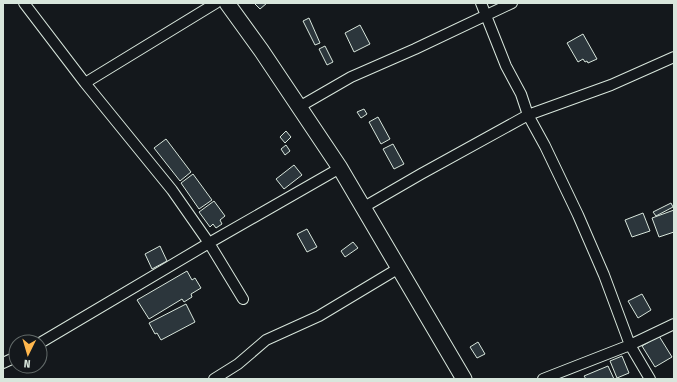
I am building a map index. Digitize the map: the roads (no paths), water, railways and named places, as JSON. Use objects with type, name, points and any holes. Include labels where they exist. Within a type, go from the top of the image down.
[{"type":"main road","points":[[227,3],[261,50],[340,168],[464,379]]},
{"type":"street","points":[[24,3],[172,190],[209,243],[243,299]]},
{"type":"street","points":[[85,82],[216,3]]},
{"type":"street","points":[[481,3],[506,66],[521,94],[528,115],[545,146],[578,215],[604,275],[630,345],[650,379]]},
{"type":"street","points":[[299,107],[351,77],[415,49],[512,3]]},
{"type":"street","points":[[364,207],[528,115],[611,85],[674,57]]},
{"type":"street","points":[[48,337],[340,168]]},
{"type":"street","points":[[214,379],[238,364],[266,340],[319,316],[399,268]]},
{"type":"street","points":[[543,379],[630,345],[674,324]]}]
